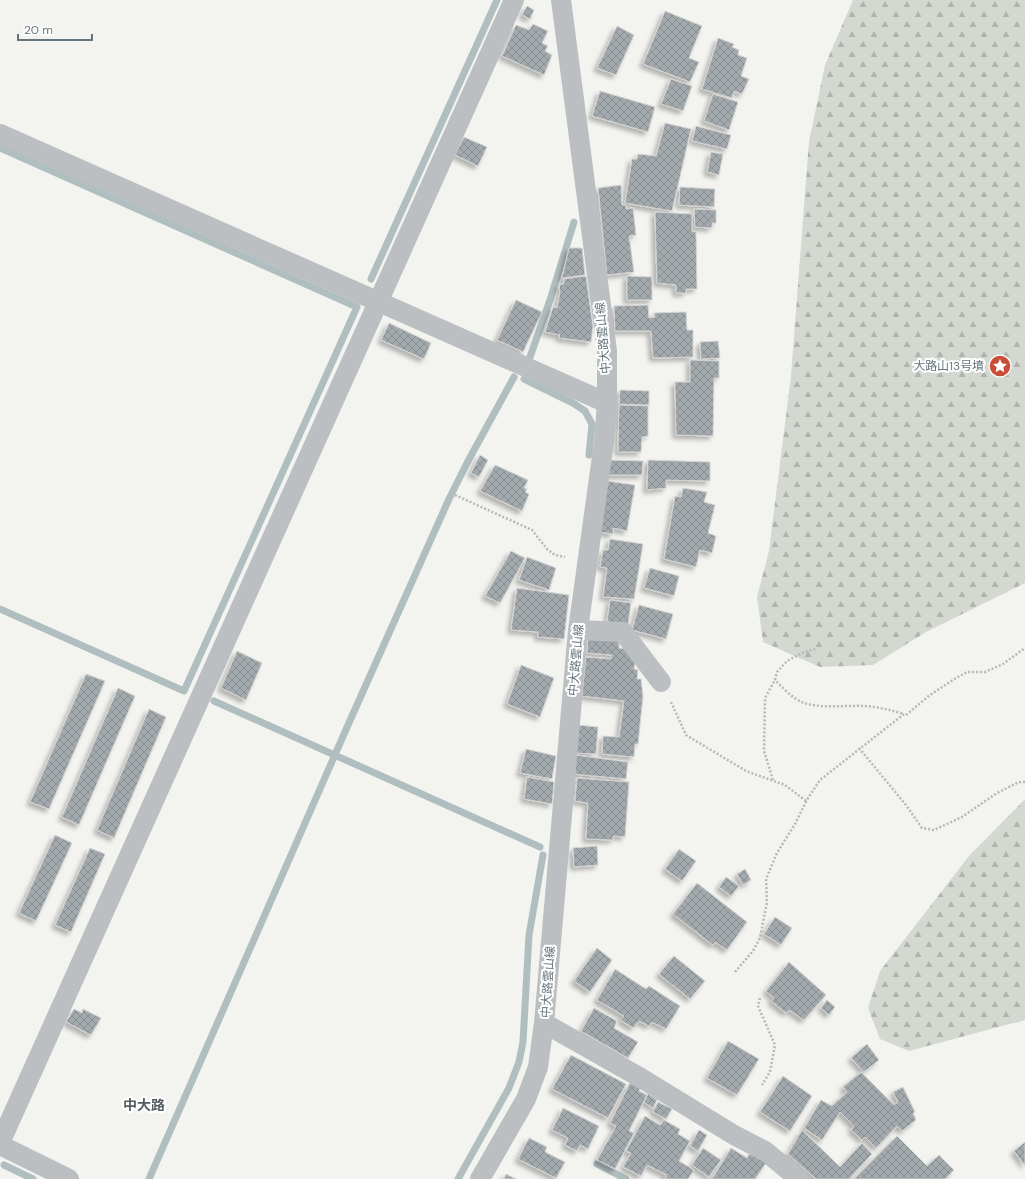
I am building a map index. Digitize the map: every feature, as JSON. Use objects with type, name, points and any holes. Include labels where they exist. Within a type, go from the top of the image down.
[{"type":"street","points":[[69,1179],[0,1144],[514,0]]},
{"type":"street","name":"中大路雲山線","points":[[562,0],[607,351],[607,403],[604,442],[578,630],[544,1023],[641,1078],[734,1135],[765,1151],[799,1179]]},
{"type":"street","points":[[0,134],[607,403]]},
{"type":"street","points":[[578,630],[623,632],[661,682]]},
{"type":"street","points":[[480,1179],[526,1099],[538,1067],[544,1023]]},
{"type":"path","points":[[455,495],[532,530],[547,549],[555,555],[568,557]]},
{"type":"path","points":[[906,715],[930,695],[956,678],[968,672],[985,672],[1003,664],[1025,648]]},
{"type":"path","points":[[773,780],[764,751],[765,698],[775,680],[777,672],[787,661],[804,652],[815,649]]},
{"type":"path","points":[[735,972],[752,951],[760,938],[767,902],[766,879],[777,853],[795,824],[806,801],[820,780],[904,714],[864,706],[824,706],[803,703],[775,680]]},
{"type":"path","points":[[661,682],[686,735],[746,771],[786,785],[806,801]]},
{"type":"path","points":[[859,748],[906,805],[922,828],[934,830],[962,817],[997,793],[1019,782],[1025,782]]},
{"type":"path","points":[[760,998],[758,1006],[776,1045],[770,1072],[762,1085]]},
{"type":"green space","points":[[853,0],[1025,0],[1025,583],[926,632],[873,665],[820,667],[763,642],[757,597],[769,551],[791,376],[809,142],[825,65]]},
{"type":"green space","points":[[1025,799],[1025,1020],[909,1051],[880,1039],[868,1008],[880,971],[969,856]]},
{"type":"building","points":[[527,6],[534,10],[530,19],[522,15]]},
{"type":"building","points":[[665,11],[702,26],[689,58],[699,62],[690,82],[643,64]]},
{"type":"building","points":[[533,24],[548,31],[542,43],[548,46],[545,51],[552,55],[544,75],[502,56],[516,25],[529,30]]},
{"type":"building","points":[[617,26],[634,35],[616,75],[597,68]]},
{"type":"building","points":[[718,38],[734,44],[732,47],[739,50],[738,55],[747,58],[741,76],[749,79],[742,94],[734,91],[732,98],[702,89]]},
{"type":"building","points":[[671,79],[692,86],[683,111],[661,104]]},
{"type":"building","points":[[600,91],[655,107],[648,132],[592,116]]},
{"type":"building","points":[[713,94],[738,102],[729,130],[704,121]]},
{"type":"building","points":[[665,123],[691,129],[672,211],[625,203],[632,159],[637,159],[638,154],[656,156]]},
{"type":"building","points":[[696,126],[731,135],[727,149],[692,141]]},
{"type":"building","points":[[464,137],[487,147],[478,166],[455,155]]},
{"type":"building","points":[[711,152],[723,154],[719,175],[707,172]]},
{"type":"building","points":[[621,185],[622,205],[626,205],[626,209],[633,208],[636,235],[629,236],[634,272],[607,275],[598,188]]},
{"type":"building","points":[[680,187],[715,189],[714,207],[679,205]]},
{"type":"building","points":[[694,209],[716,210],[716,223],[712,223],[712,228],[695,227]]},
{"type":"building","points":[[655,212],[692,214],[692,231],[696,232],[697,289],[686,289],[686,293],[676,293],[676,285],[657,283]]},
{"type":"building","points":[[569,248],[582,248],[585,275],[562,278]]},
{"type":"building","points":[[586,276],[593,327],[591,342],[559,338],[560,335],[545,332],[553,307],[557,308],[560,292],[559,285],[564,284],[564,279]]},
{"type":"building","points":[[627,276],[652,277],[652,300],[627,300]]},
{"type":"building","points":[[516,300],[542,312],[523,352],[497,340]]},
{"type":"building","points":[[648,305],[649,318],[655,317],[654,313],[686,312],[687,330],[693,330],[693,357],[653,358],[651,331],[615,331],[614,306]]},
{"type":"building","points":[[389,323],[431,343],[424,359],[381,340]]},
{"type":"building","points":[[718,341],[720,358],[701,359],[700,342]]},
{"type":"building","points":[[690,360],[719,361],[719,378],[714,378],[713,436],[676,435],[675,382],[690,382]]},
{"type":"building","points":[[620,390],[649,391],[649,405],[619,404]]},
{"type":"building","points":[[619,405],[648,406],[648,436],[642,437],[641,452],[618,452]]},
{"type":"building","points":[[480,455],[488,460],[479,477],[471,473]]},
{"type":"building","points":[[609,460],[643,461],[642,475],[608,475]]},
{"type":"building","points":[[648,460],[710,462],[710,481],[666,480],[666,488],[647,490]]},
{"type":"building","points":[[495,465],[528,480],[524,488],[527,489],[525,492],[529,494],[522,511],[480,491]]},
{"type":"building","points":[[607,481],[635,485],[627,531],[613,528],[613,534],[599,532]]},
{"type":"building","points":[[683,488],[707,492],[704,502],[715,505],[708,533],[716,536],[712,553],[700,550],[696,567],[664,559],[675,496],[681,497]]},
{"type":"building","points":[[610,539],[643,544],[634,599],[603,597],[607,568],[600,567],[603,550],[608,550]]},
{"type":"building","points":[[511,551],[525,558],[500,603],[485,596]]},
{"type":"building","points":[[527,557],[556,568],[549,590],[519,580]]},
{"type":"building","points":[[650,568],[679,576],[674,596],[644,588]]},
{"type":"building","points":[[517,588],[569,595],[564,639],[538,637],[538,632],[511,630]]},
{"type":"building","points":[[610,600],[631,603],[628,625],[607,622]]},
{"type":"building","points":[[639,605],[673,614],[666,639],[632,630]]},
{"type":"building","points":[[588,634],[619,636],[619,648],[628,649],[636,658],[634,669],[638,670],[637,679],[641,679],[643,696],[638,744],[635,744],[634,757],[602,754],[603,736],[619,737],[624,701],[582,696],[586,657],[611,659],[612,655],[587,653]]},
{"type":"building","points":[[237,651],[262,663],[246,700],[221,688]]},
{"type":"building","points":[[521,665],[554,678],[540,717],[507,704]]},
{"type":"building","points":[[86,674],[105,681],[49,809],[30,802]]},
{"type":"building","points":[[118,688],[135,696],[79,825],[62,817]]},
{"type":"building","points":[[149,709],[166,717],[114,838],[97,830]]},
{"type":"building","points":[[578,725],[598,727],[596,754],[575,753]]},
{"type":"building","points":[[526,749],[556,756],[552,779],[520,773]]},
{"type":"building","points":[[575,755],[628,762],[626,779],[573,774]]},
{"type":"building","points":[[527,777],[554,782],[552,804],[524,799]]},
{"type":"building","points":[[577,778],[629,782],[625,837],[613,836],[613,840],[586,839],[588,803],[575,801]]},
{"type":"building","points":[[55,835],[72,843],[36,921],[19,913]]},
{"type":"building","points":[[597,846],[598,865],[574,867],[573,848]]},
{"type":"building","points":[[90,848],[105,854],[71,932],[55,925]]},
{"type":"building","points":[[679,849],[696,861],[682,881],[665,869]]},
{"type":"building","points":[[745,869],[751,880],[743,885],[737,874]]},
{"type":"building","points":[[726,877],[739,886],[731,896],[719,887]]},
{"type":"building","points":[[697,883],[747,922],[727,950],[715,942],[713,945],[673,914]]},
{"type":"building","points":[[775,917],[792,928],[781,945],[764,934]]},
{"type":"building","points":[[597,948],[612,960],[590,992],[574,981]]},
{"type":"building","points":[[674,956],[705,981],[690,999],[659,974]]},
{"type":"building","points":[[789,962],[826,995],[804,1020],[789,1010],[786,1013],[771,1001],[774,998],[766,991]]},
{"type":"building","points":[[615,969],[646,989],[649,986],[680,1006],[666,1029],[652,1022],[649,1026],[639,1021],[633,1028],[620,1020],[624,1016],[597,1000]]},
{"type":"building","points":[[827,1000],[835,1007],[829,1015],[821,1008]]},
{"type":"building","points":[[594,1008],[617,1021],[614,1028],[638,1042],[628,1058],[581,1031]]},
{"type":"building","points":[[74,1009],[82,1013],[83,1009],[101,1018],[91,1035],[66,1022]]},
{"type":"building","points":[[728,1041],[759,1059],[737,1095],[707,1078]]},
{"type":"building","points":[[867,1044],[879,1060],[864,1072],[851,1058]]},
{"type":"building","points":[[571,1055],[626,1084],[608,1118],[552,1089]]},
{"type":"building","points":[[861,1072],[894,1105],[898,1102],[893,1092],[903,1087],[915,1112],[913,1113],[916,1120],[902,1131],[897,1126],[876,1148],[865,1137],[862,1140],[851,1130],[854,1126],[840,1112],[822,1140],[804,1128],[821,1100],[832,1106],[847,1092],[843,1087]]},
{"type":"building","points":[[783,1076],[812,1096],[790,1131],[760,1112]]},
{"type":"building","points":[[630,1083],[640,1088],[639,1091],[647,1095],[629,1131],[634,1133],[615,1169],[597,1160],[616,1126],[610,1123]]},
{"type":"building","points":[[648,1094],[657,1100],[653,1108],[644,1102]]},
{"type":"building","points":[[658,1102],[672,1109],[666,1119],[653,1112]]},
{"type":"building","points":[[563,1108],[599,1126],[588,1149],[580,1145],[577,1151],[565,1145],[568,1138],[552,1130]]},
{"type":"building","points":[[645,1116],[660,1125],[664,1120],[680,1129],[678,1134],[690,1141],[679,1161],[694,1170],[688,1179],[665,1179],[667,1175],[647,1165],[641,1176],[623,1167],[631,1153],[626,1151]]},
{"type":"building","points":[[699,1130],[707,1135],[698,1151],[690,1146]]},
{"type":"building","points":[[802,1130],[840,1167],[862,1143],[872,1154],[849,1179],[816,1179],[788,1154]]},
{"type":"building","points":[[897,1136],[927,1166],[939,1155],[954,1170],[945,1179],[854,1179]]},
{"type":"building","points":[[529,1138],[547,1147],[545,1152],[565,1162],[556,1178],[518,1159]]},
{"type":"building","points":[[1025,1142],[1025,1166],[1014,1151]]},
{"type":"building","points":[[703,1148],[721,1160],[709,1177],[692,1165]]},
{"type":"building","points":[[731,1148],[747,1158],[750,1153],[766,1163],[755,1179],[712,1179]]},
{"type":"building","points":[[506,1174],[516,1179],[504,1179]]},
{"type":"waterway","points":[[371,279],[497,0]]},
{"type":"waterway","points":[[0,148],[357,307],[184,691],[0,609]]},
{"type":"waterway","points":[[530,357],[550,300],[574,222]]},
{"type":"waterway","points":[[149,1179],[449,499],[514,377]]},
{"type":"waterway","points":[[524,379],[573,403],[585,411],[592,424],[589,455]]},
{"type":"waterway","points":[[214,701],[540,847]]},
{"type":"waterway","points":[[458,1179],[509,1088],[519,1062],[523,1042],[529,935],[543,855]]},
{"type":"waterway","points":[[597,1164],[626,1179]]},
{"type":"waterway","points":[[4,1165],[33,1179]]},
{"type":"place","name":"大路山13号墳","points":[[1000,366]]},
{"type":"district","name":"中大路","points":[[144,1105]]}]
